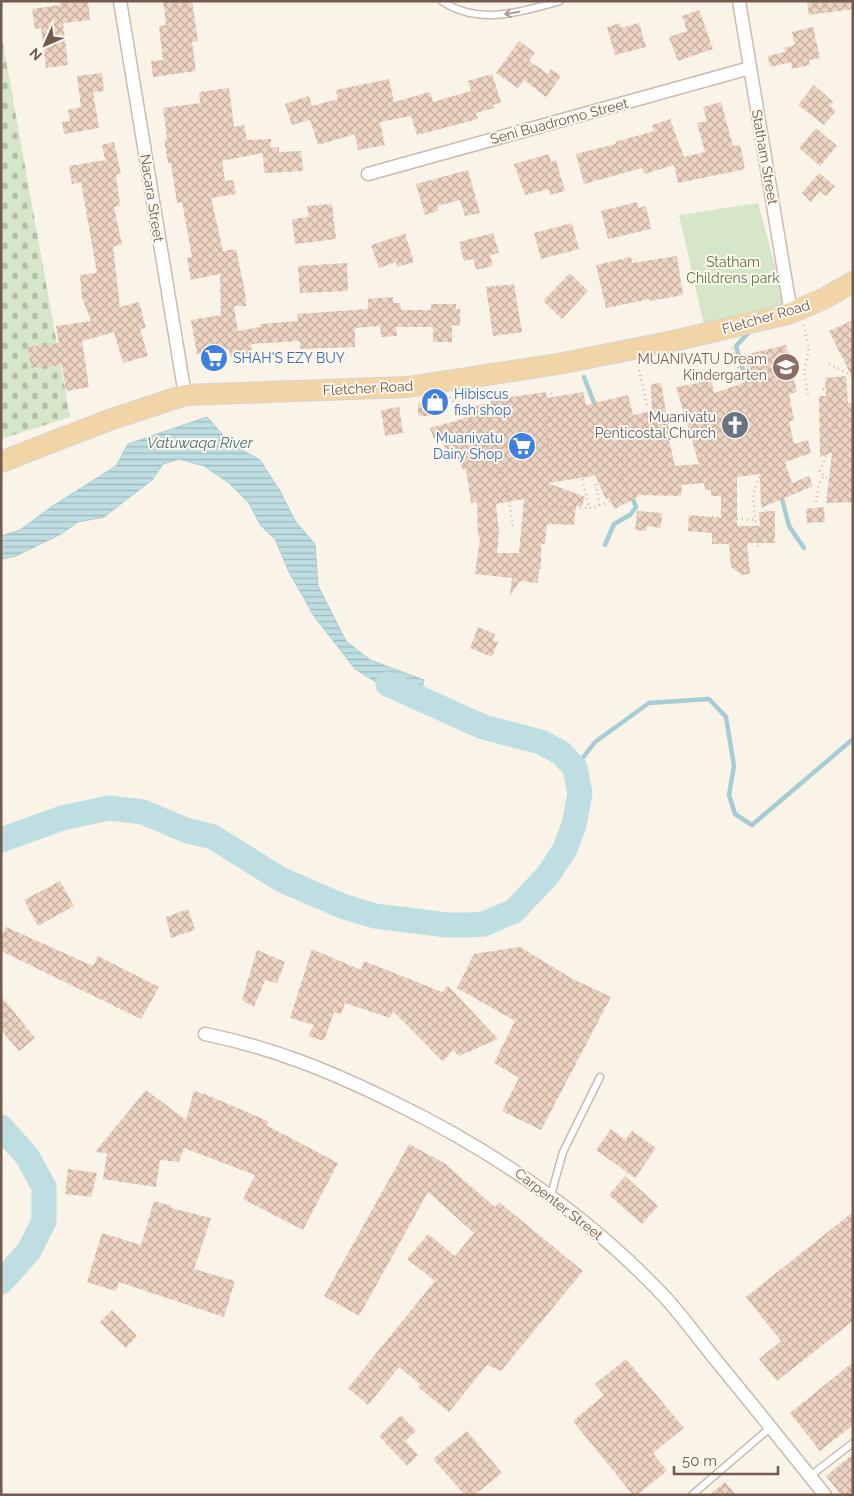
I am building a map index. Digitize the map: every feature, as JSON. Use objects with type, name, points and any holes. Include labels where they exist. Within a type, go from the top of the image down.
[{"type":"main road","name":"Fletcher Road","points":[[1,462],[109,420],[167,399],[185,395],[441,383],[635,349],[795,311],[825,298],[853,282]]},
{"type":"street","name":"Nacara Street","points":[[120,1],[185,395]]},
{"type":"street","name":"Statham Street","points":[[739,1],[795,311]]},
{"type":"street","name":"Seni Buadromo Street","points":[[368,174],[750,68]]},
{"type":"street","name":"Carpenter Street","points":[[205,1034],[288,1055],[329,1072],[431,1120],[511,1166],[552,1195],[610,1244],[663,1295],[825,1495]]},
{"type":"lane","points":[[442,1],[472,15],[493,16],[560,1]]},
{"type":"lane","points":[[552,1195],[566,1144],[600,1078]]},
{"type":"lane","points":[[692,1495],[771,1427]]},
{"type":"lane","points":[[810,1476],[853,1442]]},
{"type":"path","points":[[795,311],[808,342],[809,351],[804,371],[808,395]]},
{"type":"path","points":[[732,348],[766,456],[753,495],[758,549]]},
{"type":"path","points":[[635,349],[647,405]]},
{"type":"path","points":[[829,364],[853,376]]},
{"type":"path","points":[[441,383],[479,437],[506,489],[513,527]]},
{"type":"path","points":[[823,389],[839,395],[836,433],[820,471],[823,476],[844,488],[847,492]]},
{"type":"path","points":[[550,460],[544,424],[554,410],[551,393]]},
{"type":"path","points":[[548,446],[577,441],[579,465],[589,508]]},
{"type":"path","points":[[540,506],[600,507],[609,500],[628,492],[616,463],[651,451]]},
{"type":"path","points":[[816,502],[819,484],[823,476]]},
{"type":"path","points":[[596,484],[600,507]]},
{"type":"path","points":[[712,517],[755,520]]},
{"type":"green space","points":[[1,32],[70,417],[1,439]]},
{"type":"green space","name":"Statham Childrens park","points":[[758,203],[786,307],[704,325],[679,215]]},
{"type":"water","name":"Vatuwaqa River","points":[[207,417],[230,443],[260,460],[280,491],[295,521],[315,544],[318,586],[346,641],[370,660],[424,680],[417,708],[355,669],[314,616],[289,572],[275,539],[261,526],[249,503],[229,483],[204,466],[179,459],[163,464],[152,480],[104,517],[78,522],[61,534],[16,556],[1,559],[1,536],[20,530],[51,507],[116,466],[128,444]]},
{"type":"building","points":[[60,1],[88,1],[90,20],[63,23],[68,65],[46,68],[41,28],[35,29],[32,9],[60,5]]},
{"type":"building","points":[[163,1],[192,1],[198,41],[192,42],[196,71],[153,77],[151,61],[163,60],[159,26],[166,25]]},
{"type":"building","points":[[807,1],[853,1],[853,9],[809,15]]},
{"type":"building","points":[[699,10],[713,49],[678,61],[669,37],[687,31],[682,16]]},
{"type":"building","points":[[620,23],[621,28],[639,23],[646,47],[615,55],[607,27]]},
{"type":"building","points":[[813,27],[820,58],[809,60],[810,65],[792,69],[791,62],[770,67],[768,56],[785,52],[784,48],[795,45],[792,32]]},
{"type":"building","points":[[519,41],[535,53],[529,61],[548,74],[551,69],[561,76],[546,97],[524,80],[518,88],[496,73]]},
{"type":"building","points":[[102,73],[104,91],[93,92],[99,128],[64,134],[62,122],[70,121],[68,110],[81,107],[77,76]]},
{"type":"building","points":[[492,74],[501,102],[493,105],[494,108],[476,113],[478,119],[417,135],[411,116],[380,122],[385,145],[358,150],[355,134],[318,145],[310,120],[292,125],[285,104],[309,96],[312,106],[338,99],[336,90],[389,79],[394,102],[430,92],[433,102],[471,91],[468,81]]},
{"type":"building","points":[[814,85],[833,102],[830,106],[836,111],[824,125],[798,105]]},
{"type":"building","points":[[229,88],[234,127],[244,125],[247,140],[271,139],[271,148],[279,147],[279,152],[301,151],[303,171],[264,173],[263,153],[222,161],[225,181],[233,180],[236,194],[211,198],[223,251],[236,249],[245,292],[246,306],[234,306],[238,331],[260,327],[260,324],[298,321],[297,314],[368,309],[368,299],[393,297],[393,303],[400,303],[401,310],[431,310],[431,304],[456,304],[456,309],[460,309],[460,326],[452,325],[452,342],[433,342],[433,327],[396,327],[397,336],[381,337],[380,326],[355,328],[355,347],[300,349],[300,341],[251,344],[252,353],[230,357],[229,349],[197,354],[191,320],[221,315],[220,274],[191,280],[187,258],[192,257],[182,202],[177,203],[171,163],[168,163],[164,140],[167,139],[163,108],[200,103],[199,92]]},
{"type":"building","points":[[721,102],[733,146],[740,145],[745,169],[678,183],[674,165],[644,174],[642,168],[584,184],[576,154],[616,144],[615,142],[654,131],[652,125],[670,119],[684,157],[705,152],[697,123],[707,121],[703,107]]},
{"type":"building","points":[[816,128],[837,146],[820,166],[799,148]]},
{"type":"building","points":[[114,142],[121,174],[116,175],[120,206],[114,207],[122,245],[113,246],[120,307],[139,302],[146,328],[140,329],[148,356],[123,363],[114,332],[82,341],[89,387],[66,391],[62,365],[31,368],[28,347],[59,343],[56,326],[91,321],[82,298],[80,275],[97,273],[81,182],[72,184],[69,166],[105,160],[102,145]]},
{"type":"building","points":[[549,154],[551,162],[556,160],[565,191],[550,195],[549,189],[525,195],[514,164]]},
{"type":"building","points":[[468,170],[480,213],[465,216],[460,200],[437,206],[438,211],[425,215],[416,184]]},
{"type":"building","points":[[819,173],[835,186],[826,196],[820,191],[811,202],[802,193]]},
{"type":"building","points":[[637,202],[638,208],[646,206],[651,229],[608,239],[601,211]]},
{"type":"building","points":[[332,204],[336,239],[295,244],[292,219],[309,217],[307,206]]},
{"type":"building","points":[[572,223],[579,249],[541,259],[534,233]]},
{"type":"building","points":[[493,233],[499,253],[490,255],[493,266],[476,270],[473,259],[464,261],[459,242]]},
{"type":"building","points":[[405,234],[414,262],[397,267],[396,262],[379,268],[371,245]]},
{"type":"building","points":[[677,256],[683,295],[650,301],[650,299],[606,308],[596,265],[631,257],[632,263]]},
{"type":"building","points":[[347,263],[348,291],[300,293],[298,266]]},
{"type":"building","points":[[570,273],[588,291],[562,319],[543,301]]},
{"type":"building","points":[[514,284],[522,332],[493,336],[486,287]]},
{"type":"building","points":[[853,320],[853,379],[829,331]]},
{"type":"building","points":[[786,345],[797,392],[789,394],[794,421],[789,421],[794,444],[808,440],[811,453],[785,462],[792,483],[809,476],[813,486],[761,508],[760,474],[737,477],[737,526],[760,526],[759,512],[775,511],[775,543],[747,543],[750,574],[742,575],[731,567],[729,544],[712,544],[712,533],[688,531],[689,515],[721,518],[721,496],[711,496],[711,490],[705,490],[704,483],[682,485],[681,496],[637,495],[637,497],[615,509],[609,498],[606,499],[594,473],[593,476],[548,483],[585,497],[582,506],[576,506],[574,525],[547,524],[545,544],[541,544],[541,569],[539,569],[538,583],[520,581],[510,596],[512,578],[475,574],[480,538],[478,537],[477,502],[471,503],[466,469],[463,470],[453,449],[446,451],[442,438],[434,440],[430,428],[470,417],[468,407],[491,403],[491,400],[546,392],[547,398],[583,392],[586,405],[628,395],[633,415],[652,411],[651,384],[661,383],[671,440],[669,440],[675,466],[699,464],[676,387],[699,383],[697,372],[709,370],[714,393],[750,381],[744,355]],"holes":[[[524,499],[519,553],[497,553],[499,533],[496,504]]]},
{"type":"building","points":[[846,376],[848,403],[853,403],[853,502],[826,503],[832,453],[820,457],[819,396],[826,396],[825,378]]},
{"type":"building","points":[[418,403],[432,403],[433,416],[418,416]]},
{"type":"building","points":[[399,407],[403,433],[385,436],[381,410]]},
{"type":"building","points":[[824,507],[825,522],[807,523],[806,509]]},
{"type":"building","points":[[637,511],[662,513],[661,528],[647,526],[646,531],[635,530]]},
{"type":"building","points":[[478,627],[495,634],[493,640],[498,642],[492,657],[470,648]]},
{"type":"building","points":[[60,881],[74,906],[38,926],[24,900]]},
{"type":"building","points":[[188,909],[195,930],[171,938],[166,917]]},
{"type":"building","points":[[6,927],[93,966],[98,956],[159,987],[141,1019],[1,951],[1,937]]},
{"type":"building","points":[[520,947],[571,978],[611,997],[541,1130],[502,1111],[519,1078],[494,1063],[515,1021],[457,988],[474,954]]},
{"type":"building","points":[[312,949],[361,970],[364,961],[442,992],[448,986],[498,1039],[459,1056],[453,1050],[443,1062],[393,1011],[390,1018],[345,1003],[341,1014],[334,1012],[324,1041],[308,1036],[314,1025],[290,1018]]},
{"type":"building","points":[[257,950],[285,962],[277,983],[265,980],[254,1007],[242,1000]]},
{"type":"building","points":[[1,996],[35,1038],[19,1051],[1,1030]]},
{"type":"building","points":[[146,1090],[186,1120],[194,1091],[207,1095],[268,1121],[266,1125],[338,1163],[303,1230],[243,1199],[255,1175],[184,1148],[179,1162],[160,1160],[156,1187],[103,1179],[107,1153],[95,1152]]},
{"type":"building","points":[[611,1129],[625,1140],[632,1131],[656,1148],[635,1178],[596,1150]]},
{"type":"building","points":[[409,1144],[444,1163],[495,1207],[499,1202],[583,1271],[501,1371],[487,1365],[449,1412],[418,1387],[420,1384],[399,1367],[368,1405],[348,1388],[435,1281],[407,1259],[428,1234],[455,1256],[474,1233],[428,1192],[359,1316],[324,1296]]},
{"type":"building","points":[[68,1169],[97,1173],[91,1197],[65,1194]]},
{"type":"building","points":[[625,1176],[658,1206],[642,1224],[609,1195]]},
{"type":"building","points":[[154,1201],[172,1206],[171,1208],[211,1218],[194,1269],[235,1281],[224,1317],[119,1282],[116,1291],[87,1282],[102,1233],[141,1245]]},
{"type":"building","points":[[853,1212],[853,1321],[777,1381],[759,1359],[781,1341],[746,1297]]},
{"type":"building","points":[[112,1310],[137,1336],[126,1348],[100,1322]]},
{"type":"building","points":[[626,1359],[684,1428],[653,1453],[667,1471],[637,1495],[633,1495],[573,1421],[604,1395],[595,1384]]},
{"type":"building","points":[[853,1362],[853,1425],[820,1451],[790,1413]]},
{"type":"building","points":[[401,1415],[416,1431],[405,1441],[418,1455],[407,1466],[379,1436]]},
{"type":"building","points":[[467,1431],[502,1473],[474,1495],[465,1495],[433,1459]]},
{"type":"building","points":[[853,1454],[853,1495],[841,1495],[826,1476]]},
{"type":"building","points":[[725,1482],[736,1495],[709,1495]]},
{"type":"waterway","points":[[748,387],[736,346],[749,332]]},
{"type":"waterway","points":[[584,377],[596,408]]},
{"type":"waterway","points":[[605,545],[614,524],[630,515],[636,507],[631,494]]},
{"type":"waterway","points":[[781,495],[789,526],[804,548]]},
{"type":"waterway","points":[[1,840],[62,818],[109,808],[143,812],[185,830],[213,837],[280,879],[342,906],[375,916],[447,925],[467,925],[484,924],[514,911],[548,875],[565,849],[574,825],[580,793],[575,768],[561,753],[541,742],[483,727],[388,684]]},
{"type":"waterway","points":[[575,768],[595,742],[649,703],[709,699],[726,717],[734,766],[729,795],[735,814],[752,825],[853,739]]},
{"type":"waterway","points":[[1,1127],[27,1156],[44,1187],[44,1221],[29,1251],[1,1282]]},
{"type":"place","name":"SHAH'S EZY BUY","points":[[214,358]]},
{"type":"place","name":"MUANIVATU Dream Kindergarten","points":[[786,367]]},
{"type":"place","name":"Hibiscus fish shop","points":[[435,402]]},
{"type":"place","name":"Muanivatu Penticostal Church","points":[[735,425]]},
{"type":"place","name":"Muanivatu Dairy Shop","points":[[522,446]]}]
